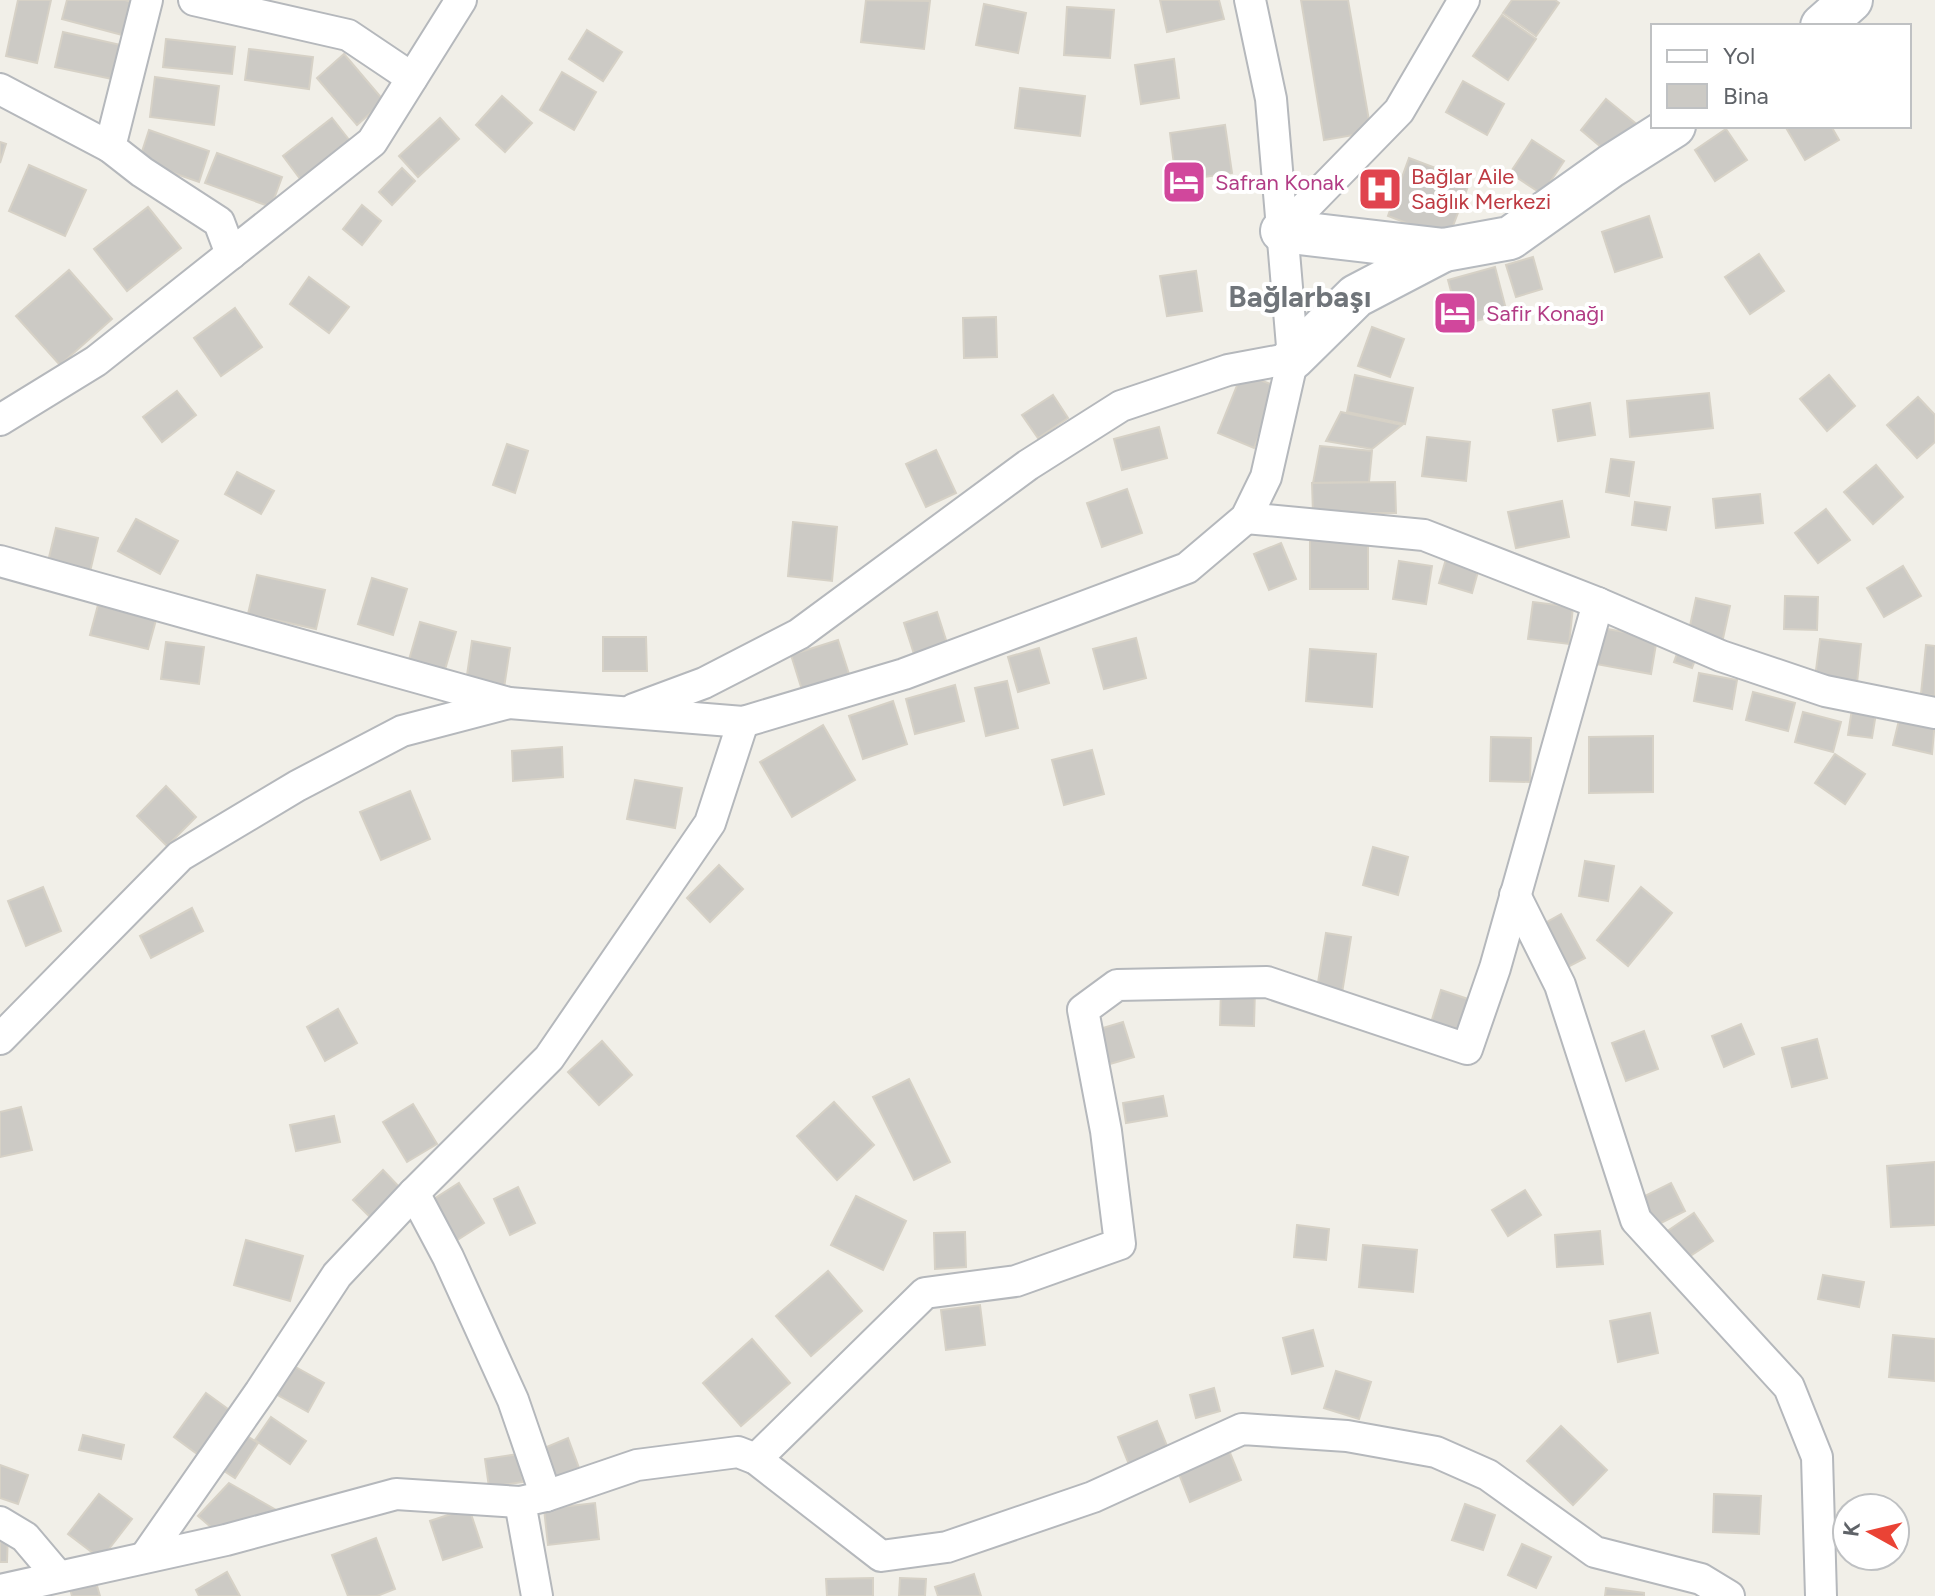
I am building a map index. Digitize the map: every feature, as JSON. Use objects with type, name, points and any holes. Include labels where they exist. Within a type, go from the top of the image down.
[{"type":"street","points":[[110,147],[147,0]]},
{"type":"street","points":[[194,0],[348,35],[412,78]]},
{"type":"street","points":[[0,420],[96,361],[372,142],[461,0]]},
{"type":"street","points":[[0,561],[509,703],[743,722],[904,674],[1187,568],[1246,518],[1266,477],[1293,358],[1271,99],[1250,0]]},
{"type":"street","points":[[1282,231],[1399,111],[1464,0]]},
{"type":"street","points":[[1824,24],[1851,0]]},
{"type":"street","points":[[0,89],[110,147],[142,172],[219,222],[231,254]]},
{"type":"street","points":[[1282,231],[1444,250],[1510,238],[1611,166],[1671,128]]},
{"type":"street","points":[[624,712],[704,683],[799,634],[1028,465],[1121,406],[1228,370],[1293,358],[1356,296],[1444,250]]},
{"type":"street","points":[[1246,518],[1424,535],[1736,661],[1825,691],[1935,713]]},
{"type":"street","points":[[756,1459],[925,1293],[1016,1281],[1120,1244],[1106,1131],[1083,1010],[1117,985],[1267,982],[1467,1049],[1495,968],[1598,603]]},
{"type":"street","points":[[0,1039],[180,856],[297,786],[402,731],[509,703]]},
{"type":"street","points":[[145,1557],[337,1275],[549,1058],[710,823],[743,722]]},
{"type":"street","points":[[1515,895],[1560,985],[1636,1220],[1789,1387],[1817,1457],[1821,1596]]},
{"type":"street","points":[[414,1193],[448,1257],[513,1400],[533,1499],[537,1596]]},
{"type":"street","points":[[0,1590],[226,1540],[396,1494],[533,1499],[637,1465],[738,1452],[756,1459],[881,1556],[947,1547],[1093,1497],[1242,1429],[1347,1436],[1436,1452],[1488,1475],[1595,1552],[1701,1579],[1729,1596]]},
{"type":"street","points":[[0,1522],[25,1537],[58,1576]]},
{"type":"building","points":[[18,0],[51,0],[37,63],[6,56]]},
{"type":"building","points":[[67,0],[125,0],[135,3],[126,36],[62,19]]},
{"type":"building","points":[[866,0],[930,1],[924,49],[861,42]]},
{"type":"building","points":[[1160,0],[1219,0],[1224,19],[1167,32]]},
{"type":"building","points":[[1301,0],[1348,0],[1371,132],[1324,140]]},
{"type":"building","points":[[1512,0],[1555,0],[1559,3],[1536,36],[1503,13]]},
{"type":"building","points":[[984,4],[1026,13],[1018,53],[976,45]]},
{"type":"building","points":[[1067,7],[1114,10],[1110,58],[1064,55]]},
{"type":"building","points":[[1502,15],[1536,39],[1508,80],[1473,56]]},
{"type":"building","points":[[587,30],[622,52],[603,81],[569,59]]},
{"type":"building","points":[[63,32],[125,46],[117,80],[55,67]]},
{"type":"building","points":[[166,39],[235,47],[232,74],[163,67]]},
{"type":"building","points":[[249,49],[313,57],[309,89],[245,80]]},
{"type":"building","points":[[344,54],[384,101],[357,125],[317,78]]},
{"type":"building","points":[[1174,59],[1179,98],[1141,104],[1135,65]]},
{"type":"building","points":[[562,72],[596,92],[574,130],[540,110]]},
{"type":"building","points":[[155,77],[219,86],[214,125],[150,117]]},
{"type":"building","points":[[1463,81],[1504,104],[1487,135],[1446,112]]},
{"type":"building","points":[[1020,88],[1085,96],[1080,136],[1015,128]]},
{"type":"building","points":[[502,96],[532,123],[505,152],[476,125]]},
{"type":"building","points":[[1606,99],[1640,127],[1614,158],[1581,130]]},
{"type":"building","points":[[332,118],[350,141],[301,180],[283,156]]},
{"type":"building","points":[[440,118],[459,139],[418,177],[399,156]]},
{"type":"building","points":[[1225,125],[1232,173],[1176,181],[1170,133]]},
{"type":"building","points":[[1786,128],[1832,128],[1839,140],[1805,160]]},
{"type":"building","points":[[1726,129],[1747,160],[1715,181],[1695,150]]},
{"type":"building","points":[[149,130],[209,151],[199,182],[139,161]]},
{"type":"building","points":[[1532,140],[1564,161],[1542,194],[1510,173]]},
{"type":"building","points":[[0,142],[6,144],[0,163]]},
{"type":"building","points":[[217,153],[282,177],[271,207],[205,183]]},
{"type":"building","points":[[1409,158],[1470,181],[1448,239],[1388,216]]},
{"type":"building","points":[[29,165],[86,190],[65,236],[9,211]]},
{"type":"building","points":[[402,168],[415,181],[392,205],[379,192]]},
{"type":"building","points":[[362,205],[381,221],[362,245],[343,229]]},
{"type":"building","points":[[148,207],[181,248],[127,291],[94,249]]},
{"type":"building","points":[[1649,216],[1662,257],[1615,272],[1602,232]]},
{"type":"building","points":[[1759,254],[1784,291],[1750,314],[1725,277]]},
{"type":"building","points":[[1533,257],[1542,289],[1516,297],[1506,265]]},
{"type":"building","points":[[1495,267],[1507,313],[1460,325],[1448,280]]},
{"type":"building","points":[[69,270],[112,319],[60,365],[16,316]]},
{"type":"building","points":[[1196,271],[1202,311],[1167,316],[1160,276]]},
{"type":"building","points":[[309,277],[349,307],[329,333],[290,304]]},
{"type":"building","points":[[235,308],[262,347],[221,376],[194,338]]},
{"type":"building","points":[[996,317],[997,357],[964,358],[963,318]]},
{"type":"building","points":[[1372,327],[1404,339],[1390,377],[1358,366]]},
{"type":"building","points":[[1242,373],[1278,387],[1254,448],[1218,433]]},
{"type":"building","points":[[1355,375],[1413,388],[1405,424],[1347,412]]},
{"type":"building","points":[[1829,375],[1855,406],[1827,431],[1800,399]]},
{"type":"building","points":[[177,391],[196,415],[162,442],[143,417]]},
{"type":"building","points":[[1709,393],[1713,428],[1630,437],[1627,401]]},
{"type":"building","points":[[1053,395],[1068,418],[1038,438],[1022,415]]},
{"type":"building","points":[[1918,397],[1935,415],[1935,442],[1917,458],[1887,425]]},
{"type":"building","points":[[1590,403],[1595,435],[1558,441],[1553,410]]},
{"type":"building","points":[[1341,412],[1402,425],[1372,449],[1326,441]]},
{"type":"building","points":[[1159,427],[1167,458],[1122,470],[1114,439]]},
{"type":"building","points":[[1427,437],[1470,442],[1466,481],[1422,476]]},
{"type":"building","points":[[507,444],[528,451],[515,493],[493,485]]},
{"type":"building","points":[[1320,446],[1372,451],[1369,482],[1313,483]]},
{"type":"building","points":[[936,450],[956,493],[926,507],[906,464]]},
{"type":"building","points":[[1611,459],[1634,462],[1629,496],[1606,492]]},
{"type":"building","points":[[1876,465],[1903,497],[1873,524],[1844,492]]},
{"type":"building","points":[[237,472],[274,491],[261,514],[225,494]]},
{"type":"building","points":[[1395,482],[1396,513],[1313,513],[1312,483]]},
{"type":"building","points":[[1127,489],[1142,533],[1102,547],[1087,503]]},
{"type":"building","points":[[1760,494],[1763,523],[1716,528],[1713,499]]},
{"type":"building","points":[[1562,501],[1569,537],[1516,548],[1508,512]]},
{"type":"building","points":[[1635,502],[1670,507],[1666,530],[1632,525]]},
{"type":"building","points":[[1826,509],[1850,540],[1818,563],[1795,533]]},
{"type":"building","points":[[136,519],[178,541],[160,574],[118,551]]},
{"type":"building","points":[[793,522],[837,527],[832,581],[788,576]]},
{"type":"building","points":[[56,528],[98,538],[88,580],[46,570]]},
{"type":"building","points":[[1310,540],[1368,541],[1368,589],[1310,589]]},
{"type":"building","points":[[1281,543],[1296,579],[1269,590],[1254,554]]},
{"type":"building","points":[[1446,559],[1479,568],[1472,593],[1439,583]]},
{"type":"building","points":[[1399,561],[1432,566],[1426,604],[1393,599]]},
{"type":"building","points":[[1903,566],[1921,596],[1884,617],[1867,588]]},
{"type":"building","points":[[257,575],[325,590],[316,629],[248,614]]},
{"type":"building","points":[[372,578],[407,589],[393,635],[358,624]]},
{"type":"building","points":[[1785,596],[1818,597],[1817,630],[1784,629]]},
{"type":"building","points":[[1696,598],[1730,606],[1722,643],[1688,635]]},
{"type":"building","points":[[1533,602],[1573,607],[1569,644],[1528,639]]},
{"type":"building","points":[[98,605],[156,620],[148,649],[90,635]]},
{"type":"building","points":[[937,612],[947,643],[914,654],[904,623]]},
{"type":"building","points":[[420,622],[456,632],[444,673],[408,663]]},
{"type":"building","points":[[1602,628],[1657,638],[1651,674],[1596,664]]},
{"type":"building","points":[[603,637],[646,637],[647,671],[603,671]]},
{"type":"building","points":[[1136,638],[1146,678],[1104,689],[1093,649]]},
{"type":"building","points":[[1820,639],[1861,644],[1857,683],[1815,678]]},
{"type":"building","points":[[838,640],[849,674],[802,690],[791,655]]},
{"type":"building","points":[[472,641],[510,648],[504,688],[466,682]]},
{"type":"building","points":[[166,642],[204,647],[199,684],[161,679]]},
{"type":"building","points":[[1680,645],[1698,652],[1692,668],[1674,662]]},
{"type":"building","points":[[1926,645],[1935,646],[1935,696],[1921,694]]},
{"type":"building","points":[[1039,648],[1049,683],[1018,692],[1008,657]]},
{"type":"building","points":[[1310,649],[1376,654],[1372,707],[1306,701]]},
{"type":"building","points":[[1699,673],[1737,680],[1732,709],[1694,701]]},
{"type":"building","points":[[1007,681],[1018,728],[986,736],[975,688]]},
{"type":"building","points":[[955,685],[964,721],[915,734],[906,699]]},
{"type":"building","points":[[1753,692],[1795,703],[1788,731],[1746,720]]},
{"type":"building","points":[[893,701],[907,744],[863,759],[849,716]]},
{"type":"building","points":[[1852,709],[1876,713],[1872,738],[1848,735]]},
{"type":"building","points":[[1803,712],[1841,722],[1833,752],[1795,742]]},
{"type":"building","points":[[1901,712],[1935,720],[1932,754],[1893,745]]},
{"type":"building","points":[[823,725],[855,780],[792,817],[760,762]]},
{"type":"building","points":[[1653,736],[1653,792],[1589,793],[1589,737]]},
{"type":"building","points":[[1491,737],[1531,738],[1530,782],[1490,781]]},
{"type":"building","points":[[562,747],[563,777],[513,781],[512,751]]},
{"type":"building","points":[[1092,750],[1104,794],[1064,805],[1052,760]]},
{"type":"building","points":[[1835,754],[1865,774],[1845,804],[1815,783]]},
{"type":"building","points":[[635,780],[682,788],[675,828],[627,819]]},
{"type":"building","points":[[166,786],[196,817],[167,846],[137,816]]},
{"type":"building","points":[[410,791],[430,839],[381,860],[360,812]]},
{"type":"building","points":[[1373,847],[1408,857],[1398,895],[1363,885]]},
{"type":"building","points":[[1585,861],[1614,866],[1608,901],[1579,896]]},
{"type":"building","points":[[719,865],[743,889],[710,922],[687,898]]},
{"type":"building","points":[[43,887],[61,931],[26,946],[8,901]]},
{"type":"building","points":[[1641,887],[1672,913],[1628,966],[1597,940]]},
{"type":"building","points":[[192,908],[203,931],[151,958],[140,936]]},
{"type":"building","points":[[1561,914],[1585,958],[1564,969],[1540,926]]},
{"type":"building","points":[[1326,933],[1351,937],[1342,993],[1317,989]]},
{"type":"building","points":[[1221,988],[1255,989],[1254,1026],[1220,1025]]},
{"type":"building","points":[[1441,990],[1474,1001],[1462,1036],[1430,1026]]},
{"type":"building","points":[[338,1009],[357,1043],[325,1061],[307,1027]]},
{"type":"building","points":[[1123,1022],[1134,1057],[1103,1066],[1093,1031]]},
{"type":"building","points":[[1741,1024],[1754,1054],[1724,1067],[1712,1036]]},
{"type":"building","points":[[1644,1031],[1658,1069],[1626,1081],[1612,1043]]},
{"type":"building","points":[[1817,1039],[1827,1078],[1792,1087],[1782,1048]]},
{"type":"building","points":[[602,1041],[632,1075],[599,1105],[568,1072]]},
{"type":"building","points":[[909,1079],[950,1162],[914,1180],[873,1097]]},
{"type":"building","points":[[1163,1096],[1167,1116],[1126,1123],[1123,1103]]},
{"type":"building","points":[[834,1102],[874,1145],[837,1180],[797,1136]]},
{"type":"building","points":[[413,1104],[437,1144],[407,1162],[383,1122]]},
{"type":"building","points":[[21,1107],[32,1150],[0,1157],[0,1112]]},
{"type":"building","points":[[334,1116],[340,1142],[296,1151],[290,1125]]},
{"type":"building","points":[[1935,1162],[1935,1225],[1891,1227],[1887,1166]]},
{"type":"building","points":[[383,1170],[404,1192],[374,1221],[353,1200]]},
{"type":"building","points":[[459,1183],[484,1223],[454,1242],[429,1202]]},
{"type":"building","points":[[1671,1183],[1685,1211],[1655,1226],[1641,1198]]},
{"type":"building","points":[[518,1187],[535,1223],[510,1235],[494,1199]]},
{"type":"building","points":[[1525,1190],[1541,1215],[1508,1236],[1492,1210]]},
{"type":"building","points":[[856,1196],[906,1221],[883,1270],[831,1245]]},
{"type":"building","points":[[1694,1213],[1713,1241],[1684,1260],[1666,1232]]},
{"type":"building","points":[[1297,1225],[1329,1229],[1326,1260],[1294,1257]]},
{"type":"building","points":[[1600,1231],[1603,1264],[1557,1267],[1555,1235]]},
{"type":"building","points":[[965,1232],[966,1267],[935,1269],[934,1233]]},
{"type":"building","points":[[246,1240],[303,1256],[290,1301],[234,1285]]},
{"type":"building","points":[[1363,1245],[1417,1250],[1413,1292],[1359,1287]]},
{"type":"building","points":[[828,1271],[862,1311],[811,1356],[776,1316]]},
{"type":"building","points":[[1823,1275],[1864,1282],[1859,1307],[1818,1299]]},
{"type":"building","points":[[980,1305],[985,1345],[946,1350],[941,1310]]},
{"type":"building","points":[[1650,1313],[1658,1353],[1618,1362],[1610,1321]]},
{"type":"building","points":[[1313,1330],[1323,1366],[1292,1374],[1283,1338]]},
{"type":"building","points":[[1893,1335],[1935,1339],[1935,1381],[1889,1377]]},
{"type":"building","points":[[752,1339],[790,1383],[741,1426],[703,1383]]},
{"type":"building","points":[[292,1365],[324,1383],[308,1412],[276,1394]]},
{"type":"building","points":[[1336,1371],[1371,1382],[1359,1419],[1324,1408]]},
{"type":"building","points":[[1214,1388],[1220,1411],[1196,1418],[1190,1395]]},
{"type":"building","points":[[206,1393],[232,1412],[200,1456],[174,1437]]},
{"type":"building","points":[[271,1417],[306,1441],[290,1464],[255,1440]]},
{"type":"building","points":[[1157,1421],[1169,1451],[1130,1467],[1118,1437]]},
{"type":"building","points":[[1561,1426],[1607,1470],[1573,1505],[1527,1461]]},
{"type":"building","points":[[244,1434],[258,1443],[235,1478],[221,1469]]},
{"type":"building","points":[[83,1435],[124,1445],[121,1459],[79,1450]]},
{"type":"building","points":[[568,1438],[579,1468],[549,1480],[537,1451]]},
{"type":"building","points":[[1228,1448],[1241,1480],[1190,1502],[1177,1469]]},
{"type":"building","points":[[519,1454],[523,1482],[489,1487],[485,1459]]},
{"type":"building","points":[[0,1465],[28,1475],[18,1504],[0,1498]]},
{"type":"building","points":[[229,1483],[278,1511],[219,1534],[198,1516]]},
{"type":"building","points":[[99,1494],[132,1519],[101,1559],[68,1534]]},
{"type":"building","points":[[1714,1494],[1761,1496],[1759,1534],[1713,1532]]},
{"type":"building","points":[[595,1503],[599,1539],[548,1545],[544,1509]]},
{"type":"building","points":[[1465,1504],[1495,1515],[1483,1550],[1452,1540]]},
{"type":"building","points":[[469,1508],[482,1547],[443,1560],[430,1521]]},
{"type":"building","points":[[0,1532],[8,1532],[7,1562],[0,1562]]},
{"type":"building","points":[[376,1538],[395,1589],[377,1596],[348,1596],[332,1555]]},
{"type":"building","points":[[1522,1544],[1551,1557],[1536,1588],[1508,1575]]},
{"type":"building","points":[[227,1572],[240,1596],[199,1596],[196,1590]]},
{"type":"building","points":[[974,1574],[981,1596],[938,1596],[935,1587]]},
{"type":"building","points":[[873,1578],[873,1596],[827,1596],[826,1579]]},
{"type":"building","points":[[900,1578],[926,1579],[925,1596],[899,1596]]},
{"type":"building","points":[[95,1579],[100,1596],[72,1596],[69,1586]]},
{"type":"building","points":[[1606,1588],[1644,1593],[1644,1596],[1605,1596]]},
{"type":"place","name":"Safran Konak","points":[[1184,182]]},
{"type":"place","name":"Bağlar Aile Sağlık Merkezi","points":[[1380,189]]},
{"type":"place","name":"Safir Konağı","points":[[1455,313]]},
{"type":"district","name":"Bağlarbaşı","points":[[1300,296]]}]
